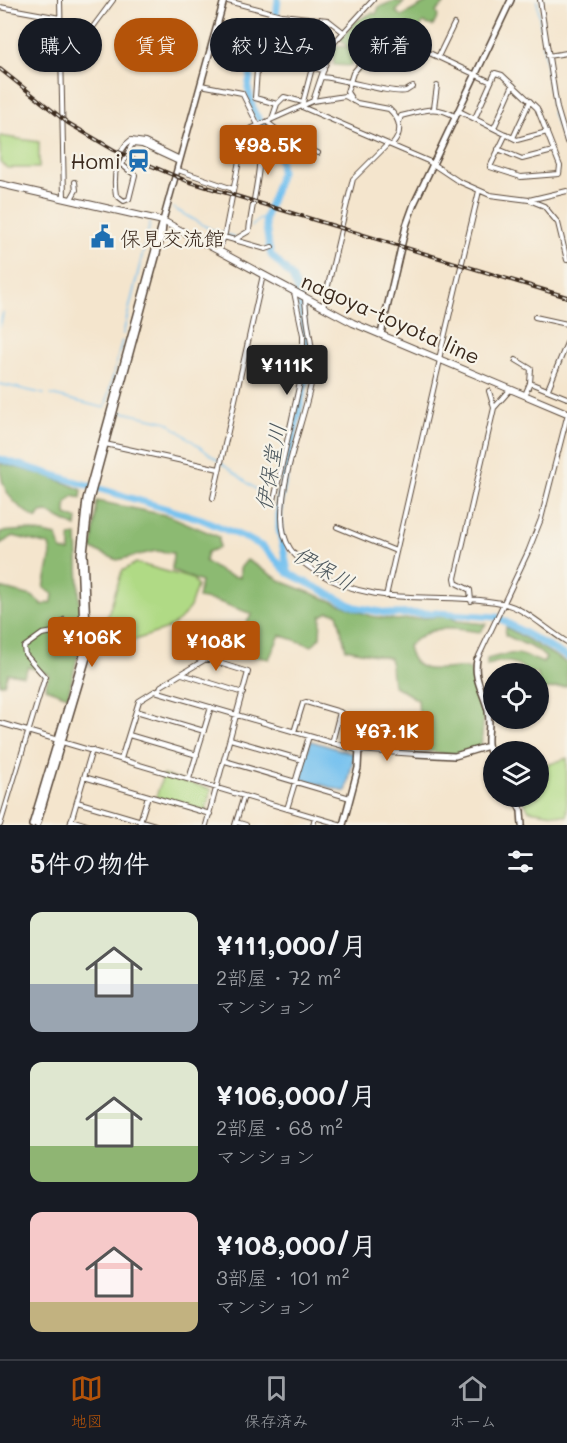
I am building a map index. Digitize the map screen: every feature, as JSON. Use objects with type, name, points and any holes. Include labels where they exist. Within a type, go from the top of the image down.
[{"type":"main road","name":"nagoya-toyota line","points":[[0,184],[163,221],[323,308],[567,415]]},
{"type":"street","points":[[0,7],[60,18],[60,0]]},
{"type":"street","points":[[100,18],[113,0]]},
{"type":"street","points":[[37,825],[84,652],[80,555],[88,499],[224,0],[299,18]]},
{"type":"street","points":[[336,39],[373,0]]},
{"type":"street","points":[[381,334],[406,226],[511,0]]},
{"type":"street","points":[[540,0],[556,108],[567,142]]},
{"type":"street","points":[[438,57],[454,24]]},
{"type":"street","points":[[336,26],[342,31]]},
{"type":"street","points":[[353,101],[347,94],[353,74],[366,59],[392,60],[416,49],[491,82]]},
{"type":"street","points":[[548,56],[567,53]]},
{"type":"street","points":[[62,72],[67,199]]},
{"type":"street","points":[[257,72],[255,98],[277,104]]},
{"type":"street","points":[[234,240],[249,229],[259,159],[259,138],[263,123],[277,104],[287,96],[303,102],[311,72]]},
{"type":"street","points":[[313,101],[323,72]]},
{"type":"street","points":[[475,118],[497,73],[513,85],[539,111],[560,166],[557,175],[521,177],[490,167],[506,134]]},
{"type":"street","points":[[322,77],[387,90],[406,91],[413,87]]},
{"type":"street","points":[[201,85],[242,93],[263,123],[294,143],[318,153]]},
{"type":"street","points":[[494,128],[513,85]]},
{"type":"street","points":[[434,108],[437,86]]},
{"type":"street","points":[[219,251],[241,142],[248,130],[313,101],[326,101],[340,95],[353,101],[389,110],[399,123]]},
{"type":"street","points":[[513,138],[530,101]]},
{"type":"street","points":[[302,107],[428,161],[432,166],[479,191],[490,195],[529,200],[544,206],[554,216],[567,260]]},
{"type":"street","points":[[342,224],[352,179],[400,134],[401,116],[434,108],[456,117]]},
{"type":"street","points":[[459,111],[513,138],[522,140],[546,132]]},
{"type":"street","points":[[131,140],[145,142],[180,161],[142,145],[132,144],[122,165],[135,175],[129,199],[123,201],[116,195],[118,160],[124,146],[131,140]]},
{"type":"street","points":[[498,149],[522,159],[553,151]]},
{"type":"street","points":[[178,170],[233,189]]},
{"type":"street","points":[[67,199],[76,190],[75,182]]},
{"type":"street","points":[[386,596],[479,191]]},
{"type":"street","points":[[529,200],[567,191]]},
{"type":"street","points":[[94,475],[105,444],[162,235],[163,221]]},
{"type":"street","points":[[323,308],[341,230]]},
{"type":"street","points":[[224,235],[266,249],[272,248]]},
{"type":"street","points":[[213,498],[263,275]]},
{"type":"street","points":[[274,500],[303,369],[303,335],[299,295]]},
{"type":"street","points":[[299,295],[313,360],[311,382],[284,494],[282,518],[286,543],[294,556],[337,583],[361,592],[502,605],[524,613],[567,642]]},
{"type":"street","points":[[536,317],[567,324]]},
{"type":"street","points":[[548,388],[567,343]]},
{"type":"street","points":[[516,360],[531,369],[530,383],[525,395]]},
{"type":"street","points":[[530,383],[548,388],[567,398]]},
{"type":"street","points":[[471,601],[470,590],[456,583],[455,578],[494,408],[511,389]]},
{"type":"street","points":[[489,391],[494,408]]},
{"type":"street","points":[[486,741],[488,715],[476,674],[477,660],[541,519],[567,415]]},
{"type":"street","points":[[105,444],[219,469]]},
{"type":"street","points":[[337,527],[396,551]]},
{"type":"street","points":[[0,825],[45,677],[25,654],[24,647],[42,634],[54,632],[63,620]]},
{"type":"street","points":[[159,691],[161,686],[206,659],[247,670],[231,739],[206,825]]},
{"type":"street","points":[[182,674],[243,693]]},
{"type":"street","points":[[122,759],[141,698],[154,691],[361,750],[455,756],[483,748]]},
{"type":"street","points":[[0,723],[343,825],[361,750],[360,727],[340,712],[304,702],[294,732]]},
{"type":"street","points":[[189,779],[211,707]]},
{"type":"street","points":[[136,711],[204,731]]},
{"type":"street","points":[[332,742],[340,712]]},
{"type":"street","points":[[129,735],[197,755]]},
{"type":"street","points":[[287,808],[309,736]]},
{"type":"street","points":[[231,739],[302,760]]},
{"type":"street","points":[[32,825],[60,741]]},
{"type":"street","points":[[87,825],[70,823],[92,750]]},
{"type":"street","points":[[225,761],[350,798]]},
{"type":"street","points":[[84,777],[210,814]]},
{"type":"street","points":[[140,823],[148,796]]},
{"type":"street","points":[[244,796],[236,824],[246,825]]},
{"type":"street","points":[[77,802],[140,823],[154,825]]},
{"type":"street","points":[[519,807],[522,825]]},
{"type":"street","points":[[313,825],[315,817]]},
{"type":"green space","points":[[431,0],[439,0],[444,4],[436,12],[438,16],[433,26],[432,18],[362,18],[372,13],[376,14],[379,7],[394,1],[404,2],[396,12],[402,16]]},
{"type":"green space","points":[[348,30],[348,48],[340,39]]},
{"type":"green space","points":[[336,45],[348,48],[348,66],[336,65]]},
{"type":"green space","points":[[0,136],[39,142],[39,168],[7,168],[0,162]]},
{"type":"green space","points":[[0,463],[51,477],[82,490],[81,498],[73,496],[66,503],[66,515],[77,519],[76,527],[47,512],[41,513],[37,519],[21,508],[5,489]]},
{"type":"green space","points":[[97,501],[170,516],[219,537],[219,548],[207,552],[205,561],[230,576],[240,577],[240,568],[247,560],[283,582],[370,616],[396,620],[449,616],[457,621],[486,624],[480,632],[434,630],[408,646],[412,658],[418,665],[425,668],[470,669],[483,711],[481,747],[449,755],[421,749],[418,700],[393,685],[390,658],[346,649],[337,613],[328,612],[321,616],[320,637],[312,646],[280,635],[269,659],[229,652],[252,614],[219,602],[198,598],[201,582],[172,570],[173,553],[156,551],[117,560],[92,549]]},
{"type":"green space","points":[[27,530],[57,536],[61,550],[70,552],[70,536],[77,535],[81,642],[68,696],[45,688],[49,674],[28,667],[24,676],[8,673],[4,684],[0,684],[0,588],[32,596],[43,605],[52,602],[53,594],[44,588],[51,554],[49,545],[13,536],[0,544],[0,532]]},
{"type":"green space","points":[[136,563],[193,579],[197,586],[190,607],[180,620],[167,629],[132,641],[107,634],[104,627],[122,571]]},
{"type":"green space","points":[[506,627],[567,663],[567,686],[549,689],[549,663],[543,663],[546,658],[537,650],[505,635]]},
{"type":"green space","points":[[504,655],[522,655],[543,663],[487,663],[487,659]]},
{"type":"green space","points":[[567,758],[567,816],[529,810],[527,807],[549,807],[549,764]]},
{"type":"green space","points":[[163,775],[211,789],[206,812],[156,797]]},
{"type":"water","points":[[311,741],[354,754],[346,792],[299,778]]},
{"type":"waterway","name":"伊保堂川","points":[[278,0],[273,37],[251,71],[248,88],[254,112],[279,148],[281,172],[265,219],[269,247],[271,255],[292,277],[297,288],[308,346],[306,378],[279,503],[279,529],[288,571]]},
{"type":"waterway","points":[[537,0],[553,114],[567,152]]},
{"type":"waterway","points":[[173,208],[212,230],[234,237]]},
{"type":"waterway","points":[[251,227],[260,219],[265,219]]},
{"type":"waterway","points":[[123,334],[150,223]]},
{"type":"waterway","points":[[0,327],[3,313]]},
{"type":"waterway","points":[[51,395],[105,408],[122,341]]},
{"type":"waterway","points":[[0,384],[44,394]]},
{"type":"waterway","points":[[118,411],[167,422],[270,500]]},
{"type":"waterway","name":"伊保川","points":[[0,459],[201,519],[263,547],[288,573],[355,607],[391,614],[435,613],[497,617],[567,657]]},
{"type":"railway","points":[[0,69],[68,123],[114,150],[187,181],[567,297]]},
{"type":"place","name":"Homi","points":[[139,160]]},
{"type":"place","name":"保見交流館","points":[[102,237]]}]
